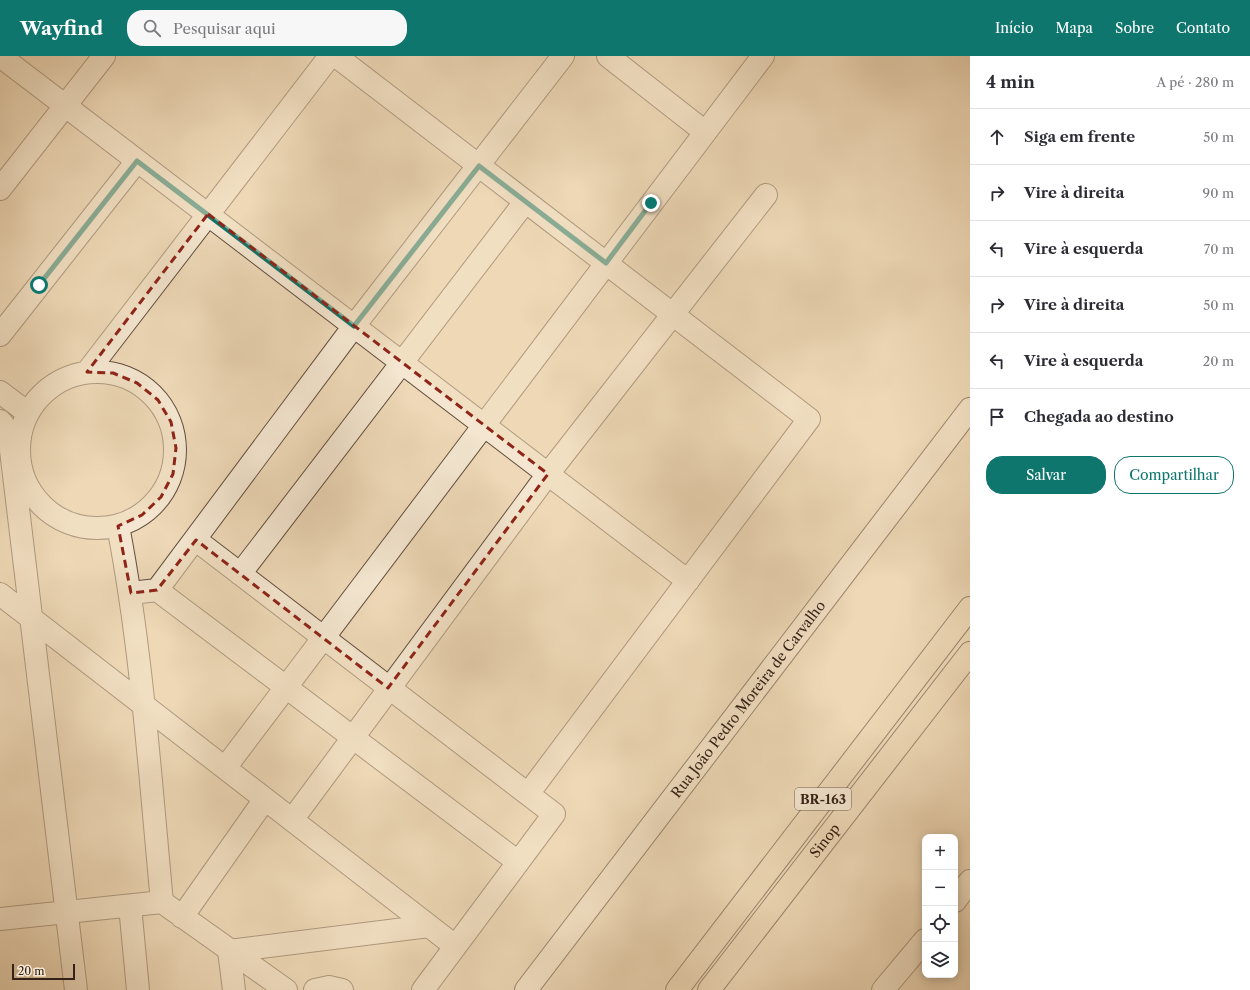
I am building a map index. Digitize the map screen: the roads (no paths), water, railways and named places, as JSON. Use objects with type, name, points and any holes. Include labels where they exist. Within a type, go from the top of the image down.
[{"type":"highway","name":"BR-163","points":[[677,990],[970,608]]},
{"type":"highway","name":"Sinop","points":[[709,990],[970,653]]},
{"type":"street","points":[[0,56],[688,581]]},
{"type":"street","points":[[0,189],[104,56]]},
{"type":"street","points":[[87,372],[330,56]]},
{"type":"street","points":[[336,56],[809,419],[528,794]]},
{"type":"street","points":[[157,590],[196,540],[354,326],[564,56]]},
{"type":"street","points":[[608,56],[705,132]]},
{"type":"street","points":[[225,768],[763,56]]},
{"type":"street","points":[[0,335],[137,161]]},
{"type":"street","points":[[292,820],[388,688],[548,474],[766,195]]},
{"type":"street","points":[[240,574],[525,202]]},
{"type":"street","points":[[87,372],[113,373],[138,383],[158,400],[171,422],[176,448],[173,474],[161,497],[142,515],[118,526],[93,528],[68,523],[46,509],[29,490],[20,466],[19,441],[28,413],[41,394],[62,379],[87,372]]},
{"type":"street","points":[[0,392],[28,413]]},
{"type":"street","name":"Rua João Pedro Moreira de Carvalho","points":[[526,990],[970,409]]},
{"type":"street","points":[[0,421],[3,424],[10,442],[30,616],[68,913],[76,990]]},
{"type":"street","points":[[118,526],[131,593],[144,705],[162,902]]},
{"type":"street","points":[[196,540],[554,814],[423,990]]},
{"type":"street","points":[[131,593],[157,590],[518,862]]},
{"type":"street","points":[[0,594],[455,946]]},
{"type":"street","points":[[182,917],[265,799]]},
{"type":"street","points":[[958,897],[970,881]]},
{"type":"street","points":[[0,919],[162,902],[286,990]]},
{"type":"street","points":[[130,906],[138,990]]},
{"type":"street","points":[[229,951],[429,926]]},
{"type":"street","points":[[883,990],[923,942]]},
{"type":"street","points":[[229,951],[234,990]]},
{"type":"street","points":[[316,990],[330,987],[342,990]]}]
